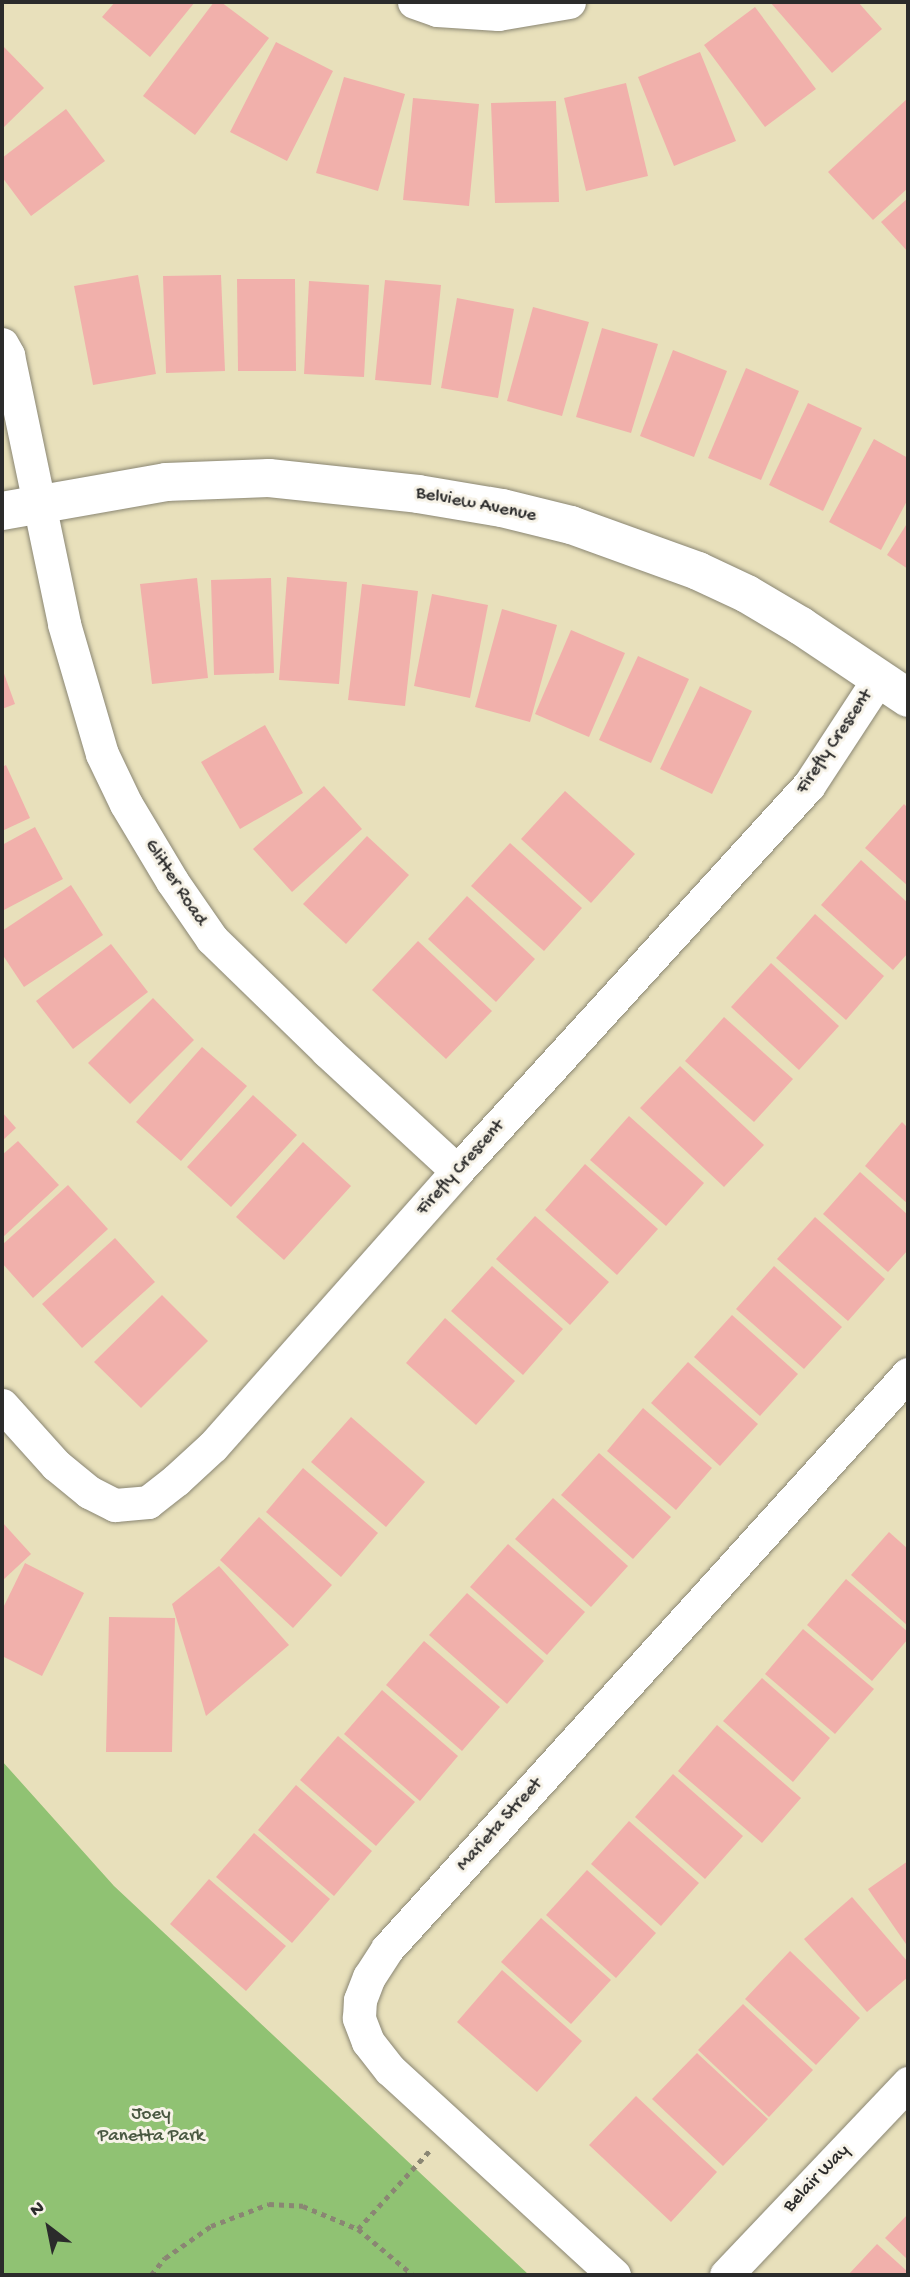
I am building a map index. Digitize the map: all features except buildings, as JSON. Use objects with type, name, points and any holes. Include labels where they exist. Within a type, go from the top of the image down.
[{"type":"street","points":[[414,2],[437,10],[498,14],[569,2]]},
{"type":"street","name":"Glitter Road","points":[[2,344],[8,355],[64,624],[102,754],[126,804],[172,881],[212,939],[327,1051],[457,1171]]},
{"type":"street","name":"Belview Avenue","points":[[2,511],[166,482],[269,478],[418,494],[502,508],[571,525],[698,571],[747,594],[801,626],[894,688]]},
{"type":"street","name":"Firefly Crescent","points":[[2,1405],[56,1465],[89,1492],[115,1505],[148,1503],[214,1446],[457,1171],[894,688]]},
{"type":"street","name":"Marieta Street","points":[[614,2275],[390,2070],[368,2042],[359,2018],[360,2000],[369,1977],[387,1949],[908,1374]]},
{"type":"street","name":"Belair Way","points":[[726,2275],[908,2083]]},
{"type":"path","points":[[358,2229],[451,2127]]},
{"type":"path","points":[[151,2275],[165,2258],[211,2226],[269,2204],[303,2206],[358,2229],[413,2275]]},
{"type":"green space","name":"Joey Panetta Park","points":[[2,1761],[114,1886],[529,2275],[2,2275]]}]
